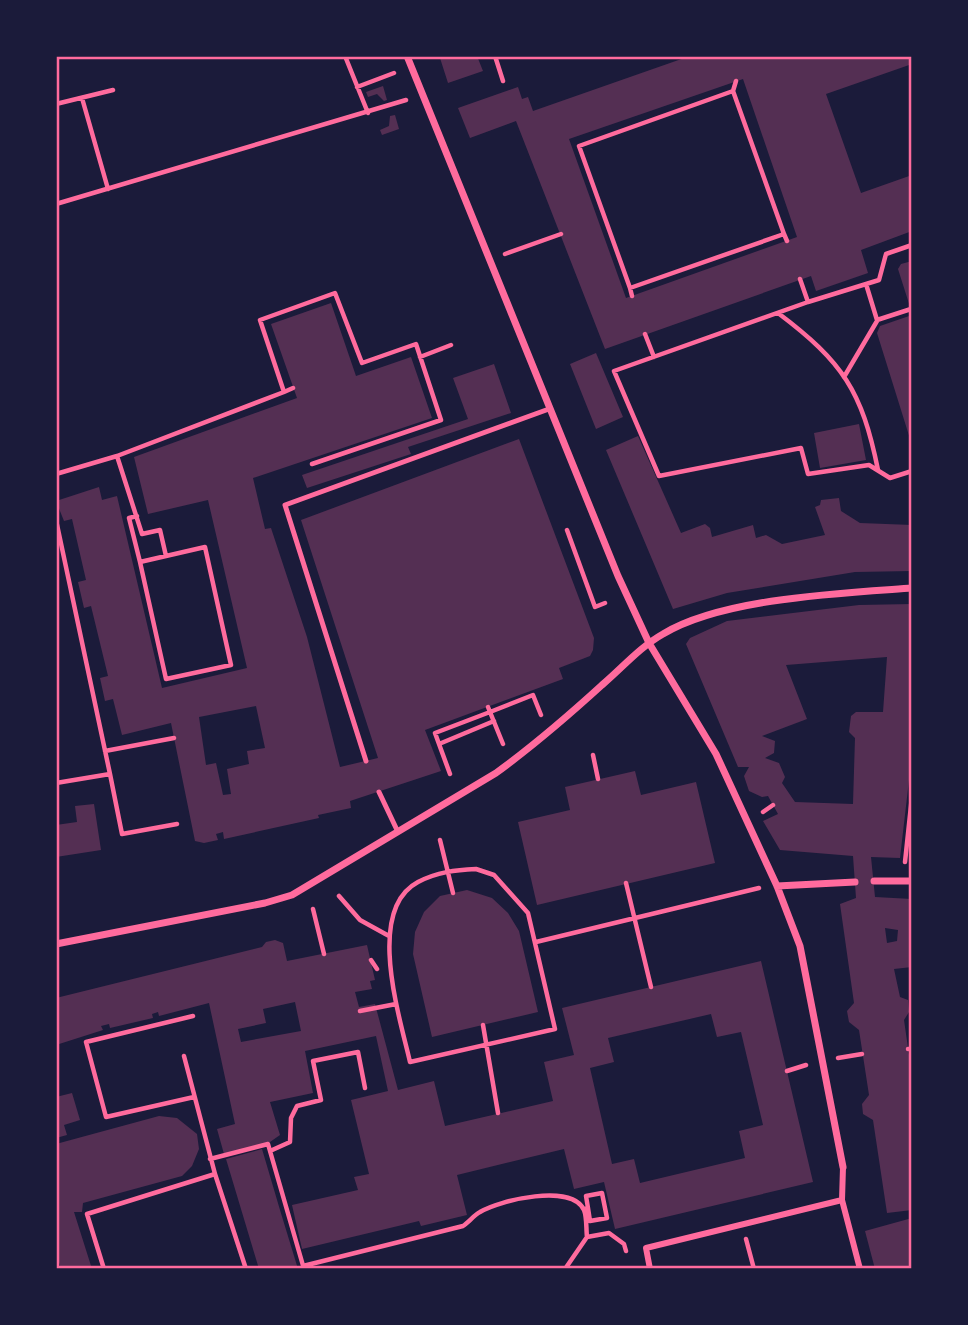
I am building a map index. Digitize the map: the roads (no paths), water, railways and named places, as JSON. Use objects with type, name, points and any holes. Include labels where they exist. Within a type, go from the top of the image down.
[{"type":"street","points":[[407,56],[618,576],[649,643],[716,754],[777,886],[800,946],[844,1167],[842,1200],[860,1269]]},
{"type":"street","points":[[56,944],[265,903],[292,895],[486,779],[527,751],[649,643],[674,627],[740,608],[842,593],[912,588]]},
{"type":"street","points":[[874,881],[908,881]]},
{"type":"street","points":[[777,886],[855,882]]},
{"type":"street","points":[[650,1269],[646,1248],[842,1200]]},
{"type":"lane","points":[[366,761],[285,505],[548,409]]},
{"type":"lane","points":[[379,792],[397,830]]}]
